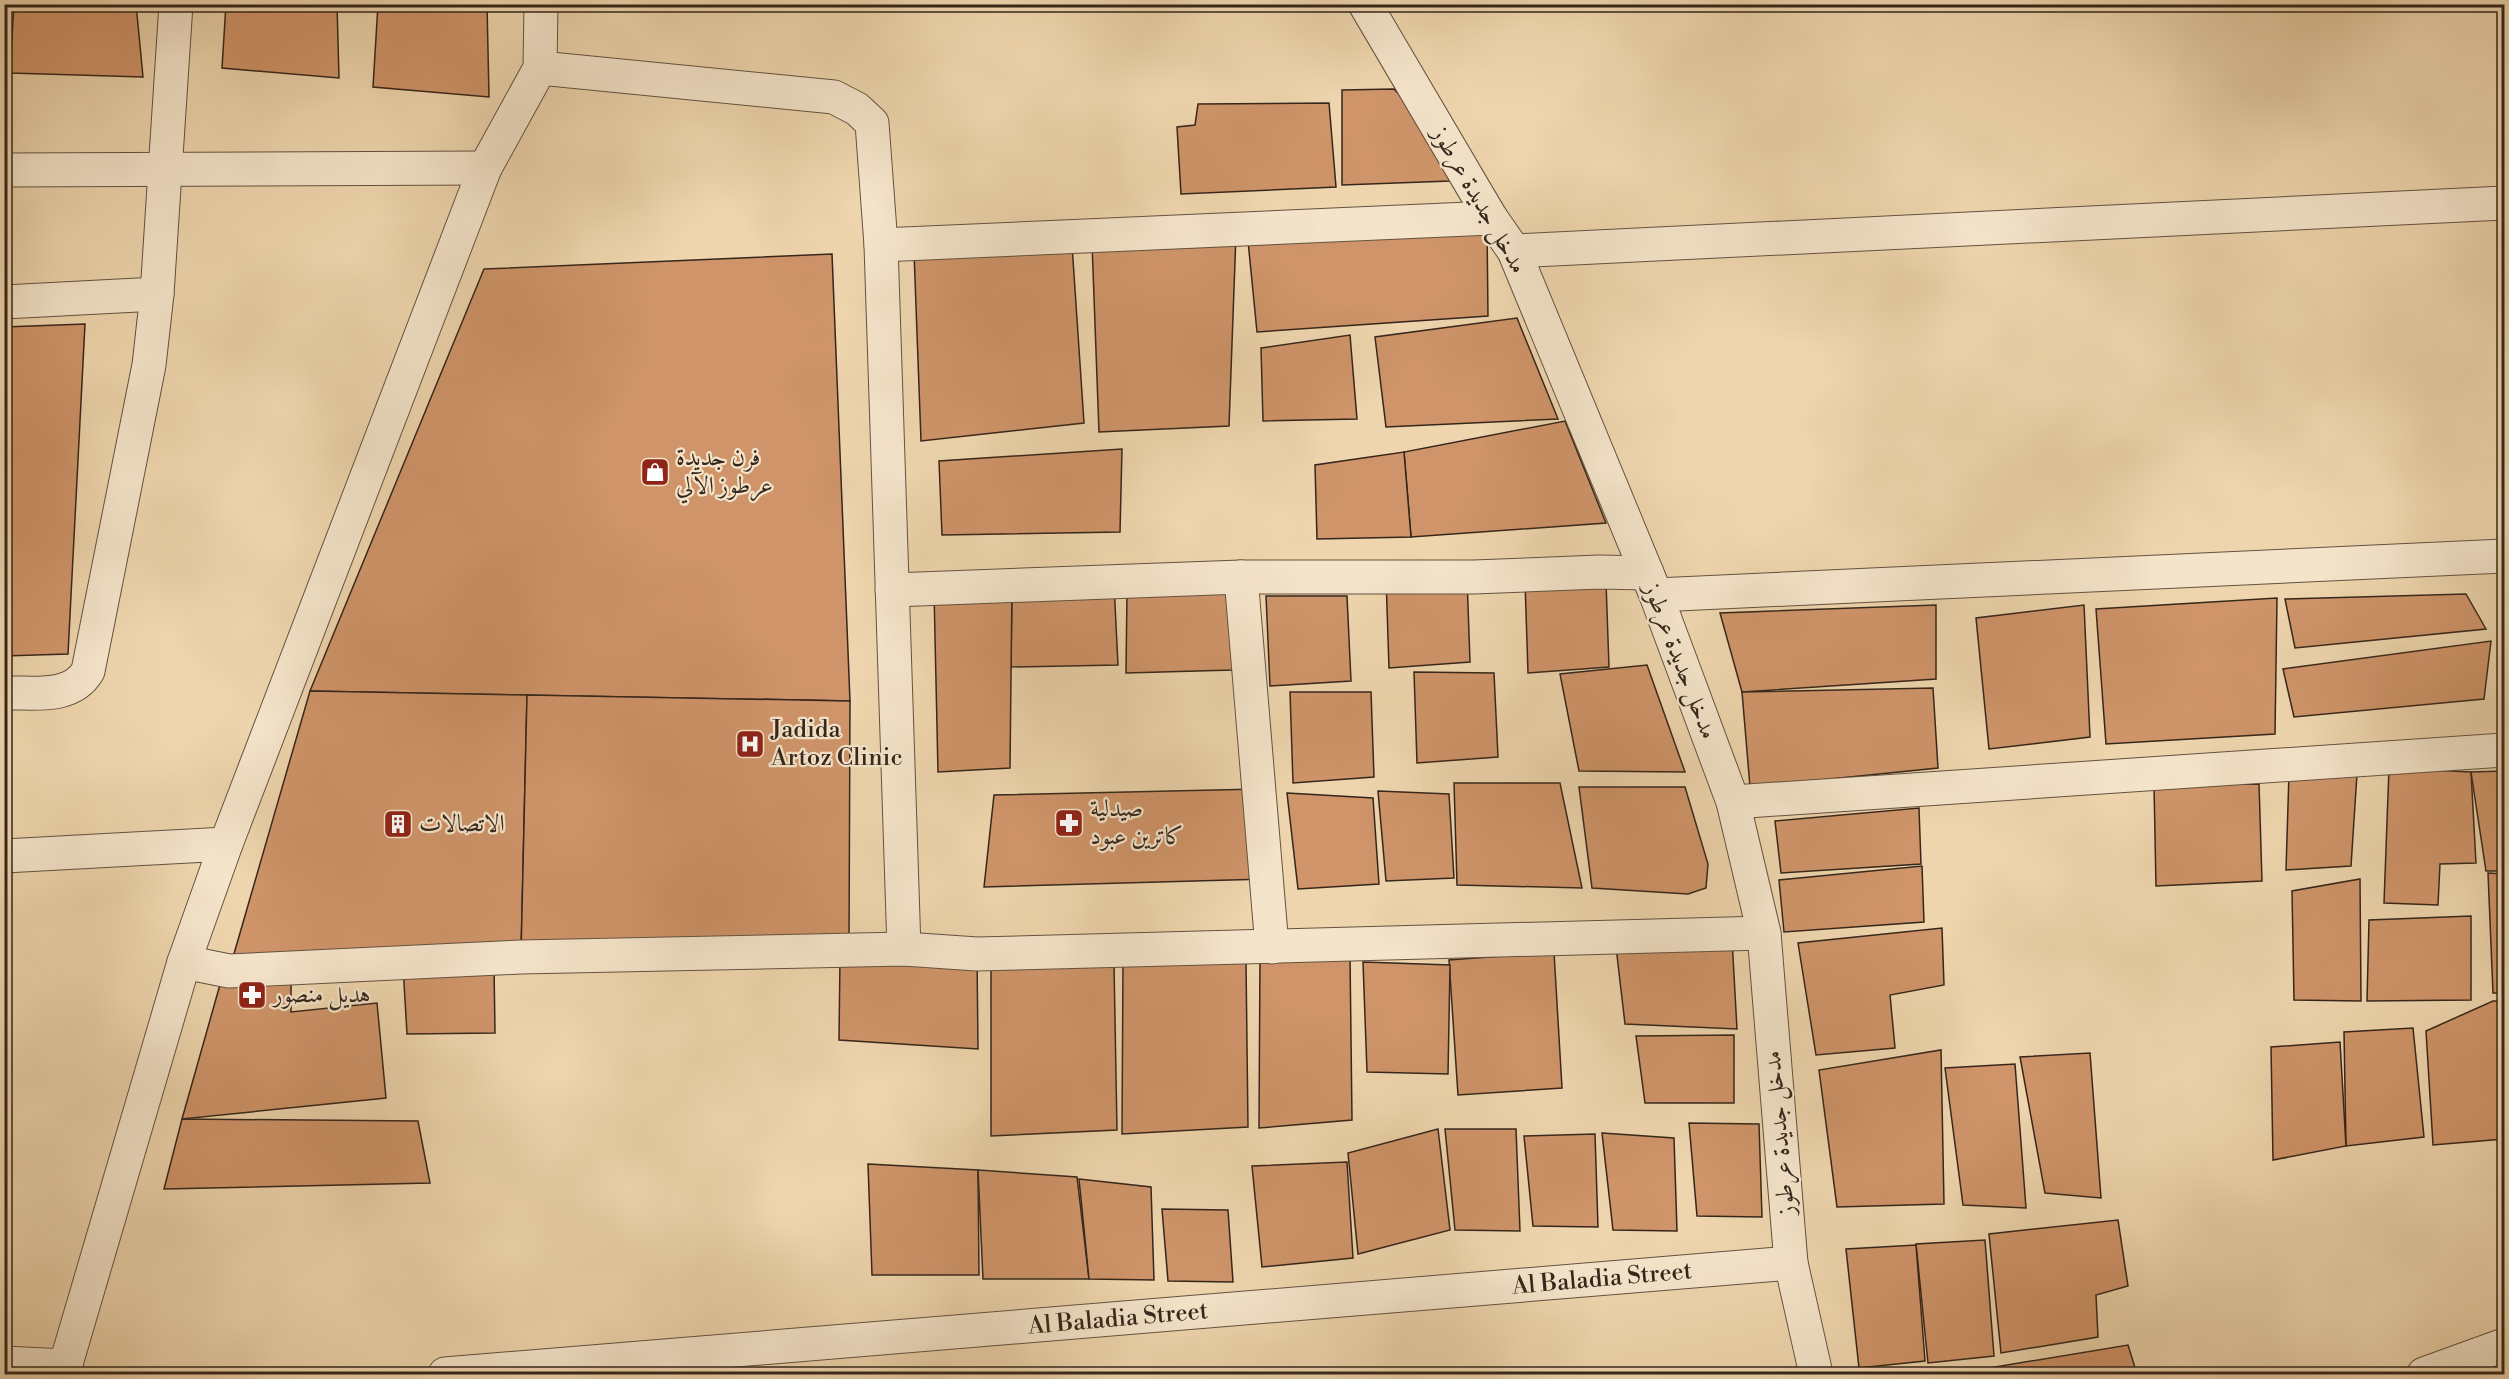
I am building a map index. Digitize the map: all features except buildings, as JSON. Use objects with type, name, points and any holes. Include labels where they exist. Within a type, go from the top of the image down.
[{"type":"street","points":[[4,693],[66,690],[76,686],[88,670],[140,412],[157,294],[176,4]]},
{"type":"street","points":[[9,1363],[65,1370],[184,962],[226,844],[485,168],[540,68],[541,4]]},
{"type":"street","name":"مدخل جديدة عرطوز","points":[[1365,4],[1491,218],[1514,251],[1652,584],[1733,802],[1764,933],[1791,1263],[1816,1374]]},
{"type":"street","points":[[540,68],[834,96],[857,109],[872,123],[881,245],[904,949]]},
{"type":"street","points":[[4,170],[485,168]]},
{"type":"street","points":[[1514,251],[2505,203]]},
{"type":"street","points":[[881,245],[1491,218]]},
{"type":"street","points":[[4,302],[157,294]]},
{"type":"street","points":[[892,590],[1241,577],[1474,577],[1599,572],[1652,584],[2505,556]]},
{"type":"street","points":[[1241,577],[1272,946]]},
{"type":"street","points":[[1733,802],[2505,750]]},
{"type":"street","points":[[4,856],[226,844]]},
{"type":"street","points":[[184,962],[229,971],[521,957],[904,949],[977,954],[1764,933]]},
{"type":"street","name":"Al Baladia Street","points":[[445,1374],[1791,1263]]},
{"type":"street","points":[[2424,1374],[2505,1345]]},
{"type":"place","name":"فرن جديدة عرطوز الآلي","points":[[655,472]]},
{"type":"place","name":"Jadida Artoz Clinic","points":[[750,744]]},
{"type":"place","name":"صيدلية كاترين عبود","points":[[1069,823]]},
{"type":"place","name":"الاتصالات","points":[[398,824]]},
{"type":"place","name":"هديل منصور","points":[[252,995]]}]
